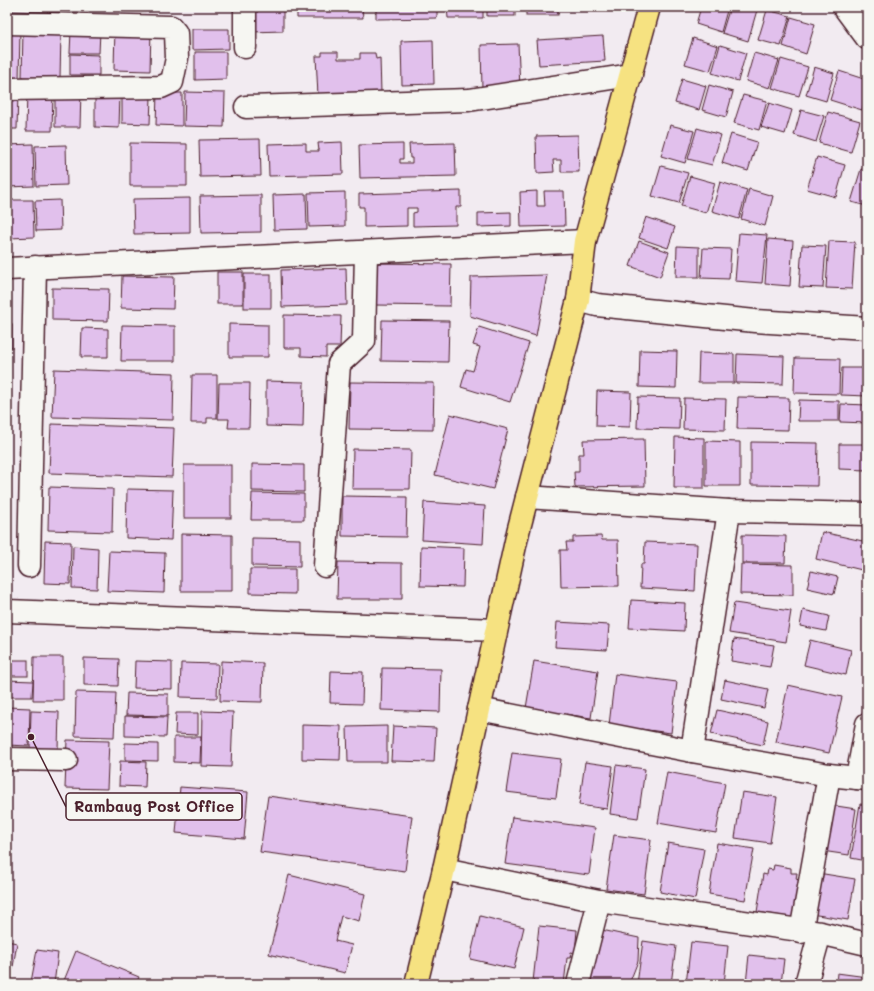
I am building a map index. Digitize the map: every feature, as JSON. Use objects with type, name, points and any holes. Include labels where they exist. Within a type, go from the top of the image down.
[{"type":"main road","points":[[416,984],[444,869],[496,630],[527,497],[578,300],[585,241],[649,7]]},
{"type":"street","points":[[245,7],[245,47]]},
{"type":"street","points":[[844,7],[867,38]]},
{"type":"street","points":[[7,23],[171,27],[176,33],[177,58],[172,82],[161,87],[7,89]]},
{"type":"street","points":[[246,107],[469,100],[631,75]]},
{"type":"street","points":[[7,269],[585,241]]},
{"type":"street","points":[[325,566],[339,364],[364,342],[366,252]]},
{"type":"street","points":[[29,566],[34,267]]},
{"type":"street","points":[[578,300],[598,305],[755,321],[867,328]]},
{"type":"street","points":[[527,497],[729,511],[867,514]]},
{"type":"street","points":[[692,752],[729,511]]},
{"type":"street","points":[[7,611],[496,630]]},
{"type":"street","points":[[479,709],[692,752],[829,775],[862,779],[867,724]]},
{"type":"street","points":[[7,758],[66,760]]},
{"type":"street","points":[[806,984],[810,932],[829,775]]},
{"type":"street","points":[[444,869],[599,901],[810,932],[867,944]]},
{"type":"street","points":[[578,984],[599,901]]},
{"type":"building","points":[[50,7],[76,7],[76,9],[50,9]]},
{"type":"building","points":[[114,7],[114,8],[86,8]]},
{"type":"building","points":[[116,7],[144,7],[144,11],[116,10]]},
{"type":"building","points":[[251,7],[283,7],[283,31],[251,32]]},
{"type":"building","points":[[297,7],[362,7],[363,18],[297,18]]},
{"type":"building","points":[[376,7],[437,7],[437,18],[376,19]]},
{"type":"building","points":[[447,7],[483,7],[483,18],[448,18]]},
{"type":"building","points":[[487,7],[515,7],[515,16],[487,16]]},
{"type":"building","points":[[526,7],[558,7],[558,15],[526,15]]},
{"type":"building","points":[[701,7],[728,7],[721,32],[696,24]]},
{"type":"building","points":[[730,7],[745,7],[757,10],[748,41],[722,33]]},
{"type":"building","points":[[767,10],[790,16],[781,46],[758,40]]},
{"type":"building","points":[[791,17],[815,24],[806,54],[783,46]]},
{"type":"building","points":[[115,27],[151,28],[150,71],[114,70]]},
{"type":"building","points":[[192,29],[229,29],[229,49],[192,50]]},
{"type":"building","points":[[7,30],[20,30],[19,80],[7,80]]},
{"type":"building","points":[[23,31],[61,32],[60,78],[22,77]]},
{"type":"building","points":[[71,31],[100,31],[99,53],[70,53]]},
{"type":"building","points":[[603,36],[605,61],[539,65],[537,40]]},
{"type":"building","points":[[693,38],[718,46],[710,71],[685,64]]},
{"type":"building","points":[[433,40],[434,84],[402,85],[401,41]]},
{"type":"building","points":[[518,44],[520,88],[482,89],[481,45]]},
{"type":"building","points":[[720,45],[746,53],[738,81],[712,73]]},
{"type":"building","points":[[195,52],[226,52],[226,79],[195,80]]},
{"type":"building","points":[[322,52],[338,52],[338,59],[360,59],[360,53],[375,53],[376,59],[380,58],[381,93],[318,96],[316,56],[322,56]]},
{"type":"building","points":[[754,53],[779,60],[770,88],[746,81]]},
{"type":"building","points":[[70,54],[99,55],[99,75],[70,75]]},
{"type":"building","points":[[781,59],[808,67],[799,96],[772,88]]},
{"type":"building","points":[[814,67],[834,73],[826,101],[806,95]]},
{"type":"building","points":[[839,71],[867,80],[867,94],[862,110],[830,100]]},
{"type":"building","points":[[682,79],[706,86],[699,110],[675,103]]},
{"type":"building","points":[[709,85],[733,92],[726,117],[702,110]]},
{"type":"building","points":[[55,89],[81,90],[80,127],[55,127]]},
{"type":"building","points":[[27,92],[53,92],[52,131],[26,131]]},
{"type":"building","points":[[185,92],[225,93],[224,127],[184,126]]},
{"type":"building","points":[[7,93],[18,93],[17,129],[7,129]]},
{"type":"building","points":[[95,93],[120,93],[119,128],[95,127]]},
{"type":"building","points":[[157,93],[182,93],[182,126],[156,125]]},
{"type":"building","points":[[743,95],[767,101],[759,130],[734,123]]},
{"type":"building","points":[[122,96],[151,97],[150,124],[122,123]]},
{"type":"building","points":[[769,103],[792,110],[785,134],[761,127]]},
{"type":"building","points":[[801,110],[824,116],[816,142],[794,135]]},
{"type":"building","points":[[828,112],[860,121],[851,152],[819,143]]},
{"type":"building","points":[[670,125],[694,131],[685,163],[661,156]]},
{"type":"building","points":[[697,128],[721,135],[712,165],[688,159]]},
{"type":"building","points":[[731,134],[757,142],[748,171],[722,163]]},
{"type":"building","points":[[578,135],[579,172],[561,172],[561,160],[553,160],[554,172],[537,173],[536,136]]},
{"type":"building","points":[[260,139],[261,176],[200,177],[199,140]]},
{"type":"building","points":[[342,142],[343,174],[269,176],[268,144],[306,143],[306,151],[319,151],[318,143]]},
{"type":"building","points":[[130,143],[187,144],[187,186],[130,186]]},
{"type":"building","points":[[455,143],[456,176],[360,178],[359,145],[403,144],[403,159],[400,159],[400,163],[412,163],[409,144]]},
{"type":"building","points":[[33,144],[34,186],[7,187],[7,145]]},
{"type":"building","points":[[66,145],[67,185],[36,186],[35,146]]},
{"type":"building","points":[[817,157],[845,165],[836,197],[807,189]]},
{"type":"building","points":[[661,166],[688,173],[679,203],[652,196]]},
{"type":"building","points":[[861,169],[867,171],[867,206],[851,202]]},
{"type":"building","points":[[690,176],[715,183],[706,213],[681,206]]},
{"type":"building","points":[[720,182],[747,190],[739,219],[712,211]]},
{"type":"building","points":[[749,189],[773,196],[765,226],[741,219]]},
{"type":"building","points":[[461,191],[461,207],[456,207],[456,225],[413,226],[413,213],[417,212],[417,208],[407,208],[407,226],[364,227],[364,207],[359,207],[359,194]]},
{"type":"building","points":[[537,191],[537,206],[545,206],[544,191],[564,191],[565,226],[521,227],[520,192]]},
{"type":"building","points":[[345,192],[345,226],[309,227],[308,193]]},
{"type":"building","points":[[306,194],[307,229],[274,230],[273,195]]},
{"type":"building","points":[[261,195],[261,232],[201,233],[200,196]]},
{"type":"building","points":[[190,198],[190,233],[134,234],[133,199]]},
{"type":"building","points":[[8,200],[33,200],[34,237],[9,238]]},
{"type":"building","points":[[60,200],[61,230],[36,231],[35,201]]},
{"type":"building","points":[[511,212],[511,226],[478,227],[478,213]]},
{"type":"building","points":[[646,217],[675,227],[668,248],[639,238]]},
{"type":"building","points":[[739,233],[767,235],[762,283],[735,281]]},
{"type":"building","points":[[768,239],[793,241],[790,286],[765,284]]},
{"type":"building","points":[[639,241],[669,252],[660,277],[630,266]]},
{"type":"building","points":[[829,241],[855,242],[852,289],[826,288]]},
{"type":"building","points":[[802,245],[826,246],[823,288],[799,287]]},
{"type":"building","points":[[677,246],[699,247],[699,277],[676,277]]},
{"type":"building","points":[[703,248],[731,249],[729,279],[701,278]]},
{"type":"building","points":[[376,263],[451,264],[450,306],[375,305]]},
{"type":"building","points":[[867,263],[867,293],[865,293]]},
{"type":"building","points":[[346,268],[347,305],[282,307],[281,270]]},
{"type":"building","points":[[217,272],[243,272],[243,304],[217,304]]},
{"type":"building","points":[[244,274],[271,274],[271,308],[244,308]]},
{"type":"building","points":[[547,275],[536,336],[470,316],[471,277]]},
{"type":"building","points":[[122,276],[174,277],[173,309],[121,308]]},
{"type":"building","points":[[52,288],[109,289],[108,321],[52,320]]},
{"type":"building","points":[[284,315],[341,316],[340,347],[326,347],[326,357],[301,356],[301,348],[284,348]]},
{"type":"building","points":[[382,320],[449,321],[448,362],[381,361]]},
{"type":"building","points":[[7,324],[12,324],[12,347],[7,347]]},
{"type":"building","points":[[229,324],[268,325],[268,357],[229,357]]},
{"type":"building","points":[[122,325],[175,326],[175,361],[121,361]]},
{"type":"building","points":[[479,327],[529,343],[510,402],[461,387],[466,369],[473,371],[480,347],[473,345]]},
{"type":"building","points":[[82,328],[108,329],[108,357],[81,357]]},
{"type":"building","points":[[640,350],[677,351],[676,388],[639,387]]},
{"type":"building","points":[[699,353],[734,354],[734,383],[698,383]]},
{"type":"building","points":[[737,354],[784,356],[783,384],[736,383]]},
{"type":"building","points":[[795,358],[840,359],[839,394],[794,393]]},
{"type":"building","points":[[842,368],[867,368],[867,396],[841,395]]},
{"type":"building","points":[[54,369],[174,373],[173,420],[52,417]]},
{"type":"building","points":[[192,375],[217,375],[217,418],[207,418],[207,423],[191,423]]},
{"type":"building","points":[[266,381],[304,382],[303,427],[266,426]]},
{"type":"building","points":[[350,382],[434,383],[433,430],[349,429]]},
{"type":"building","points":[[219,383],[250,383],[249,428],[228,428],[229,419],[218,419]]},
{"type":"building","points":[[597,391],[631,392],[630,427],[596,426]]},
{"type":"building","points":[[638,397],[680,398],[679,429],[637,428]]},
{"type":"building","points":[[738,397],[789,398],[788,430],[737,429]]},
{"type":"building","points":[[684,398],[726,399],[725,430],[683,429]]},
{"type":"building","points":[[799,400],[839,401],[839,421],[798,421]]},
{"type":"building","points":[[841,404],[867,405],[867,423],[840,422]]},
{"type":"building","points":[[450,414],[508,429],[493,489],[435,475]]},
{"type":"building","points":[[51,424],[174,428],[172,477],[49,473]]},
{"type":"building","points":[[675,437],[704,438],[704,488],[674,488]]},
{"type":"building","points":[[644,439],[645,486],[575,487],[574,472],[579,472],[579,454],[584,454],[583,440]]},
{"type":"building","points":[[706,441],[740,442],[740,486],[706,486]]},
{"type":"building","points":[[751,442],[818,443],[817,486],[751,485]]},
{"type":"building","points":[[839,444],[867,444],[867,470],[839,469]]},
{"type":"building","points":[[353,449],[411,450],[410,489],[352,489]]},
{"type":"building","points":[[252,464],[304,465],[304,492],[252,491]]},
{"type":"building","points":[[184,465],[231,465],[231,518],[184,518]]},
{"type":"building","points":[[49,487],[113,489],[112,532],[48,530]]},
{"type":"building","points":[[127,489],[173,490],[171,540],[126,538]]},
{"type":"building","points":[[252,493],[304,494],[304,520],[251,520]]},
{"type":"building","points":[[342,496],[407,497],[406,537],[342,536]]},
{"type":"building","points":[[424,502],[485,506],[483,544],[422,540]]},
{"type":"building","points":[[822,532],[867,542],[862,570],[816,559]]},
{"type":"building","points":[[181,534],[232,535],[232,591],[181,591]]},
{"type":"building","points":[[742,535],[786,536],[785,563],[742,563]]},
{"type":"building","points":[[601,536],[602,540],[618,540],[619,586],[561,587],[560,550],[567,550],[566,542],[573,542],[573,537]]},
{"type":"building","points":[[252,538],[300,539],[300,567],[252,566]]},
{"type":"building","points":[[45,541],[71,542],[70,584],[44,583]]},
{"type":"building","points":[[645,542],[697,544],[695,591],[640,588],[641,564],[644,564]]},
{"type":"building","points":[[73,546],[98,548],[97,589],[72,588]]},
{"type":"building","points":[[421,546],[464,548],[463,587],[420,586]]},
{"type":"building","points":[[109,551],[165,553],[164,593],[107,591]]},
{"type":"building","points":[[338,562],[402,563],[402,599],[337,599]]},
{"type":"building","points":[[741,564],[793,565],[793,595],[740,594]]},
{"type":"building","points":[[250,569],[295,569],[295,594],[250,593]]},
{"type":"building","points":[[811,571],[838,577],[834,594],[807,588]]},
{"type":"building","points":[[631,600],[685,603],[684,631],[629,628]]},
{"type":"building","points":[[734,603],[791,611],[786,642],[729,633]]},
{"type":"building","points":[[803,610],[829,616],[826,631],[800,626]]},
{"type":"building","points":[[557,622],[609,625],[607,650],[555,647]]},
{"type":"building","points":[[734,639],[774,645],[770,667],[731,661]]},
{"type":"building","points":[[810,640],[851,650],[846,675],[804,665]]},
{"type":"building","points":[[34,657],[63,657],[63,700],[33,700]]},
{"type":"building","points":[[84,658],[119,659],[118,686],[84,685]]},
{"type":"building","points":[[7,660],[28,660],[28,676],[7,676]]},
{"type":"building","points":[[135,661],[172,662],[172,689],[134,688]]},
{"type":"building","points":[[221,661],[263,663],[262,702],[220,701]]},
{"type":"building","points":[[534,661],[598,671],[591,718],[526,708]]},
{"type":"building","points":[[181,663],[218,664],[217,698],[180,697]]},
{"type":"building","points":[[382,668],[441,669],[440,712],[381,710]]},
{"type":"building","points":[[331,671],[363,672],[362,704],[330,703]]},
{"type":"building","points":[[615,674],[677,682],[671,733],[609,725]]},
{"type":"building","points":[[7,680],[33,681],[32,697],[7,697]]},
{"type":"building","points":[[725,680],[768,689],[764,708],[721,699]]},
{"type":"building","points":[[788,685],[842,697],[829,753],[776,742]]},
{"type":"building","points":[[76,692],[116,693],[114,737],[75,736]]},
{"type":"building","points":[[127,693],[168,694],[168,716],[126,715]]},
{"type":"building","points":[[7,707],[30,708],[29,746],[7,745]]},
{"type":"building","points":[[717,710],[768,721],[763,745],[711,734]]},
{"type":"building","points":[[31,711],[59,712],[58,749],[30,748]]},
{"type":"building","points":[[202,711],[233,712],[231,767],[201,766]]},
{"type":"building","points":[[176,713],[198,713],[198,735],[175,734]]},
{"type":"building","points":[[125,716],[167,717],[166,737],[125,736]]},
{"type":"building","points":[[302,725],[341,726],[340,760],[302,759]]},
{"type":"building","points":[[387,726],[387,762],[348,762],[347,727]]},
{"type":"building","points":[[393,726],[436,728],[434,762],[391,761]]},
{"type":"building","points":[[174,737],[201,737],[200,763],[174,762]]},
{"type":"building","points":[[67,740],[109,741],[107,789],[65,788]]},
{"type":"building","points":[[125,743],[158,744],[158,761],[125,760]]},
{"type":"building","points":[[512,753],[561,759],[556,798],[506,792]]},
{"type":"building","points":[[120,761],[146,762],[145,787],[119,786]]},
{"type":"building","points":[[585,762],[613,766],[607,809],[579,805]]},
{"type":"building","points":[[616,765],[645,769],[638,818],[610,814]]},
{"type":"building","points":[[667,772],[725,783],[716,833],[658,823]]},
{"type":"building","points":[[180,787],[248,792],[244,839],[176,833]]},
{"type":"building","points":[[742,792],[777,797],[770,843],[735,838]]},
{"type":"building","points":[[268,796],[412,816],[405,871],[260,852]]},
{"type":"building","points":[[860,804],[867,805],[867,861],[851,858]]},
{"type":"building","points":[[830,805],[856,809],[849,855],[822,851]]},
{"type":"building","points":[[512,817],[595,828],[589,875],[505,864]]},
{"type":"building","points":[[614,835],[651,840],[644,894],[606,889]]},
{"type":"building","points":[[668,843],[704,849],[695,899],[660,892]]},
{"type":"building","points":[[717,843],[754,849],[745,900],[709,894]]},
{"type":"building","points":[[774,865],[791,868],[791,873],[797,873],[796,879],[802,881],[796,918],[757,912],[763,874],[767,875],[768,869],[773,870]]},
{"type":"building","points":[[818,873],[855,879],[848,920],[811,914]]},
{"type":"building","points":[[289,875],[365,894],[359,921],[341,916],[335,941],[352,945],[345,973],[269,954]]},
{"type":"building","points":[[867,887],[867,925],[862,924]]},
{"type":"building","points":[[480,916],[524,927],[514,969],[470,959]]},
{"type":"building","points":[[539,926],[577,930],[575,953],[571,952],[570,958],[567,958],[564,984],[533,982]]},
{"type":"building","points":[[597,929],[639,938],[638,961],[629,984],[587,982]]},
{"type":"building","points":[[7,941],[17,943],[11,979],[7,978]]},
{"type":"building","points":[[643,941],[676,946],[671,984],[637,984]]},
{"type":"building","points":[[691,942],[728,946],[724,984],[686,984]]},
{"type":"building","points":[[37,950],[58,953],[54,984],[31,982]]},
{"type":"building","points":[[76,951],[139,977],[136,984],[63,983]]},
{"type":"building","points":[[749,955],[784,959],[781,984],[746,984]]},
{"type":"building","points":[[837,973],[867,977],[867,984],[836,984]]},
{"type":"place","name":"Rambaug Post Office","points":[[31,737]]}]
